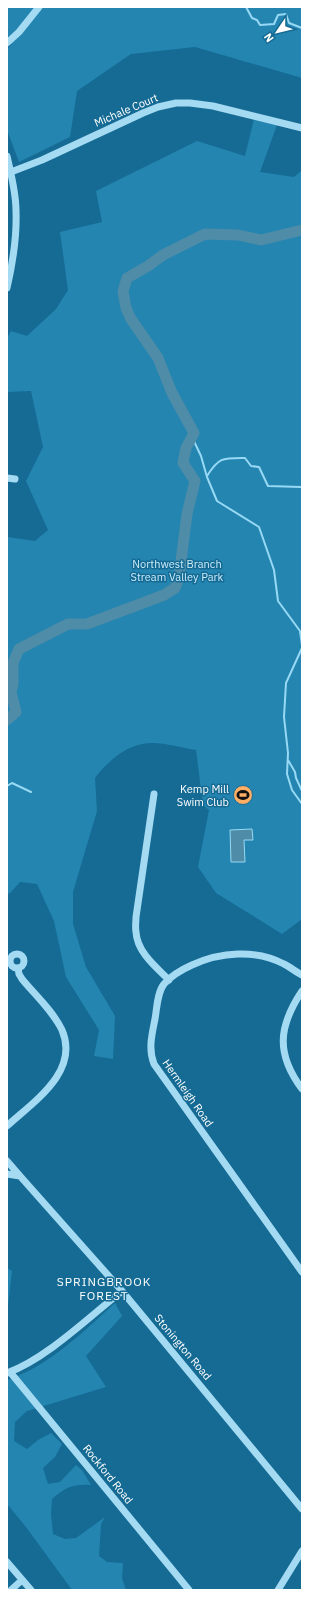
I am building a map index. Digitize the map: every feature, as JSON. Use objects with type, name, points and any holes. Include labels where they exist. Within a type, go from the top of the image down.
[{"type":"street","points":[[7,43],[19,32],[39,7]]},
{"type":"street","name":"Michale Court","points":[[11,172],[42,160],[142,113],[176,103],[190,102],[213,106],[302,128]]},
{"type":"street","points":[[7,156],[11,172],[16,211],[14,259],[7,288]]},
{"type":"street","points":[[7,478],[15,479]]},
{"type":"street","points":[[154,794],[136,916],[137,941],[147,957],[169,980],[186,968],[201,961],[218,956],[236,954],[257,956],[274,960],[302,975]]},
{"type":"street","points":[[7,1126],[53,1084],[62,1068],[66,1054],[61,1029],[53,1016],[22,979],[18,968]]},
{"type":"street","name":"Hermleigh Road","points":[[169,980],[165,984],[159,996],[150,1043],[152,1060],[302,1272]]},
{"type":"street","points":[[302,991],[287,1018],[283,1041],[286,1059],[291,1075],[302,1090]]},
{"type":"street","name":"Stonington Road","points":[[7,1161],[122,1291],[302,1509]]},
{"type":"street","points":[[7,1174],[20,1176]]},
{"type":"street","points":[[9,1373],[37,1358],[77,1328],[122,1291]]},
{"type":"street","name":"Rockford Road","points":[[9,1373],[189,1590]]},
{"type":"street","points":[[278,1590],[302,1551]]},
{"type":"street","points":[[7,1562],[31,1590]]},
{"type":"street","points":[[11,1590],[22,1580]]},
{"type":"green space","points":[[7,7],[302,7],[302,78],[195,47],[131,54],[77,91],[70,137],[19,162],[7,130],[7,49],[12,44],[7,34]]},
{"type":"green space","name":"Northwest Branch Stream Valley Park","points":[[254,119],[277,125],[260,172],[294,177],[302,170],[302,919],[282,934],[216,893],[198,867],[209,810],[203,805],[196,750],[166,744],[150,743],[134,746],[119,754],[95,778],[97,811],[73,892],[73,924],[86,967],[115,1016],[113,1059],[94,1056],[99,1030],[66,977],[54,921],[37,884],[20,882],[7,895],[7,537],[35,541],[48,530],[26,481],[43,447],[31,391],[7,392],[7,338],[11,331],[27,336],[56,309],[68,290],[60,232],[102,222],[96,191],[197,141],[245,156]]},
{"type":"green space","points":[[7,1268],[12,1271],[7,1314]]},
{"type":"green space","points":[[115,1303],[122,1316],[86,1356],[106,1387],[27,1411],[15,1422],[14,1441],[27,1449],[38,1440],[51,1433],[62,1444],[55,1457],[43,1468],[48,1484],[60,1482],[76,1465],[82,1470],[91,1485],[70,1487],[52,1499],[51,1514],[53,1534],[65,1539],[76,1538],[105,1517],[101,1524],[99,1556],[107,1562],[123,1563],[122,1578],[126,1590],[72,1590],[26,1527],[7,1504],[7,1380],[22,1374],[51,1357],[65,1347]]},
{"type":"shaded area","points":[[252,829],[253,840],[244,840],[245,862],[231,862],[230,830]]},
{"type":"waterway","points":[[246,7],[252,18],[257,20],[260,25],[274,24],[278,15],[286,14],[289,23],[302,28]]},
{"type":"waterway","points":[[7,720],[16,712],[11,692],[13,684],[13,663],[19,649],[68,624],[87,624],[164,595],[175,588],[179,577],[187,514],[195,481],[183,463],[186,448],[194,433],[172,393],[158,358],[131,319],[126,308],[123,291],[127,278],[163,255],[205,234],[238,235],[261,240],[302,230]]},
{"type":"waterway","points":[[192,437],[201,456],[207,477],[217,501],[259,527],[274,570],[278,601],[300,631],[302,645]]},
{"type":"waterway","points":[[207,476],[215,465],[222,460],[231,458],[245,458],[251,466],[259,467],[268,486],[301,487]]},
{"type":"waterway","points":[[302,648],[286,683],[284,717],[288,753],[287,774],[292,790],[302,804]]},
{"type":"waterway","points":[[288,760],[295,772],[302,791]]},
{"type":"waterway","points":[[7,786],[12,783],[31,792]]},
{"type":"place","name":"Kemp Mill Swim Club","points":[[243,795]]},
{"type":"district","name":"SPRINGBROOK FOREST","points":[[104,1289]]}]
